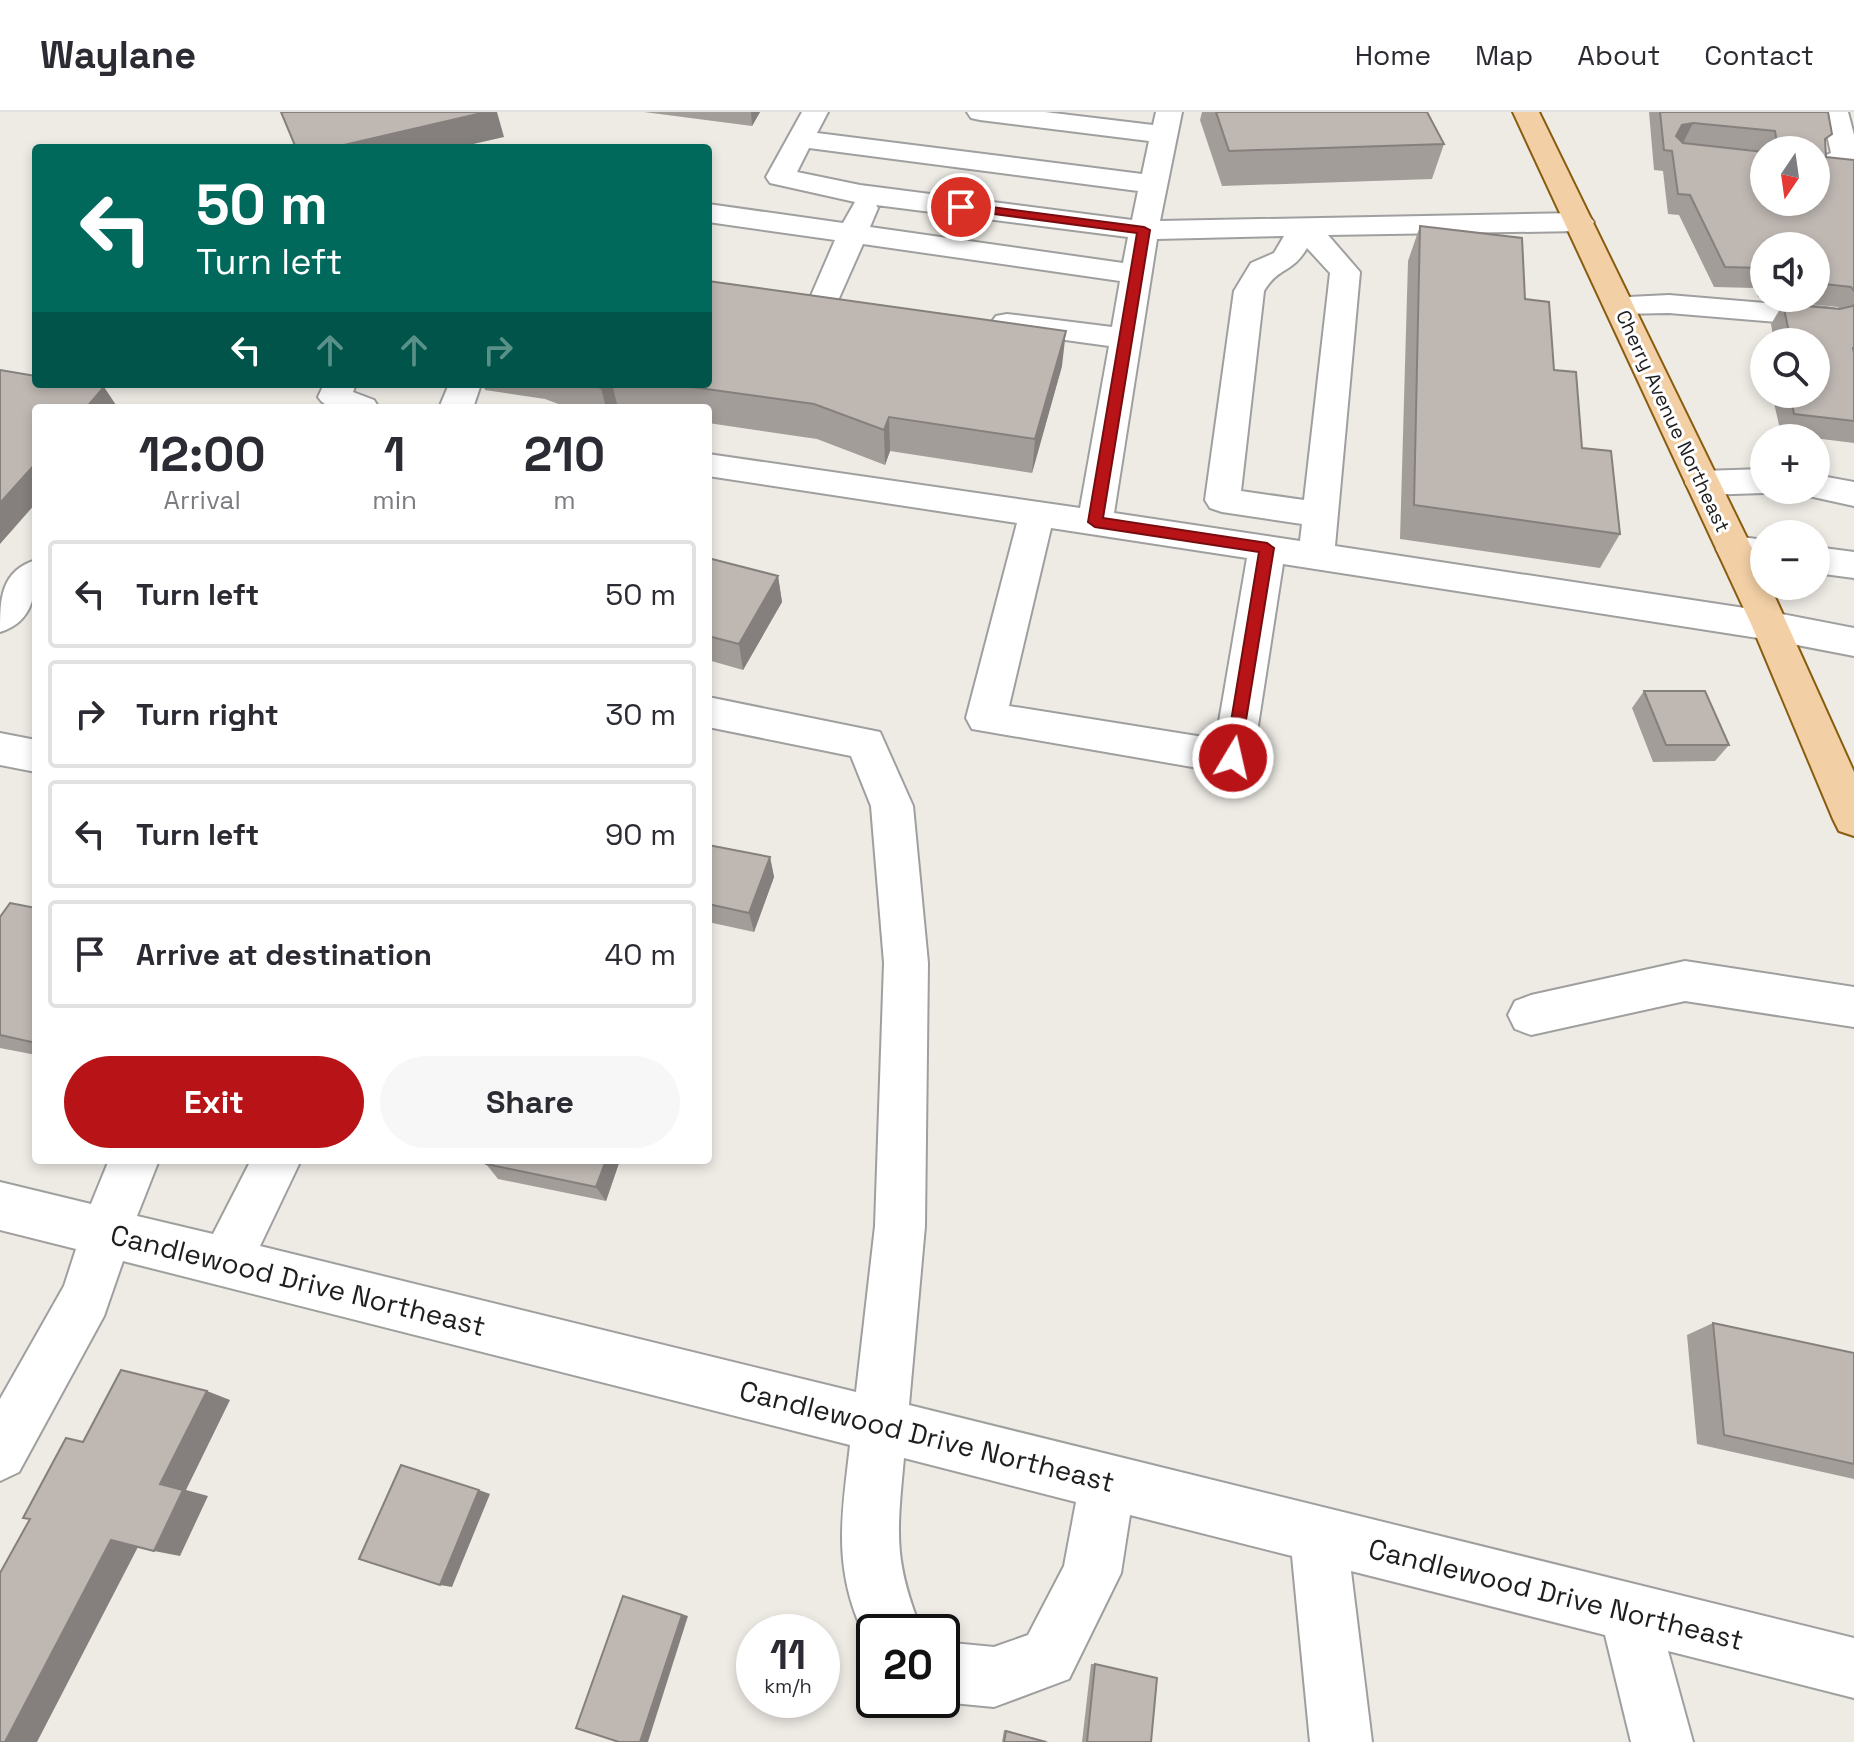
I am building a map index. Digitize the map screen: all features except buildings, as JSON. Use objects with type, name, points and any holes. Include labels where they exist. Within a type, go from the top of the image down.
[{"type":"main road","name":"Cherry Avenue Northeast","points":[[1526,112],[1702,483],[1749,551],[1771,626],[1854,819]]},
{"type":"street","points":[[815,112],[780,177],[869,195],[1144,230],[1579,222]]},
{"type":"street","points":[[980,112],[1166,123],[1144,230],[1095,522]]},
{"type":"street","points":[[1830,165],[1836,164],[1845,155],[1835,112]]},
{"type":"street","points":[[800,139],[1153,184]]},
{"type":"street","points":[[826,298],[869,195]]},
{"type":"street","points":[[712,214],[1137,274]]},
{"type":"street","points":[[1304,227],[1286,259],[1262,269],[1249,291],[1222,500],[1320,515]]},
{"type":"street","points":[[1304,227],[1345,272],[1316,556]]},
{"type":"street","points":[[1619,305],[1669,304],[1826,317]]},
{"type":"street","points":[[976,319],[1127,339]]},
{"type":"street","points":[[338,388],[334,397],[352,404]]},
{"type":"street","points":[[712,466],[1267,548],[1771,626],[1854,642]]},
{"type":"street","points":[[1702,483],[1750,481]]},
{"type":"street","points":[[1830,490],[1854,494]]},
{"type":"street","points":[[1037,513],[986,718],[1233,758],[1267,548]]},
{"type":"street","points":[[1830,562],[1854,565]]},
{"type":"street","points":[[0,618],[32,578]]},
{"type":"street","points":[[712,713],[866,743],[892,806],[906,963],[900,1226],[868,1549],[870,1575],[884,1614]]},
{"type":"street","points":[[0,749],[32,755]]},
{"type":"street","points":[[1531,1015],[1685,981],[1854,1007]]},
{"type":"street","points":[[0,1453],[86,1298],[122,1185],[133,1164]]},
{"type":"street","points":[[226,1261],[275,1164]]},
{"type":"street","name":"Candlewood Drive Northeast","points":[[0,1206],[1854,1668]]},
{"type":"street","points":[[960,1674],[994,1677],[1048,1658],[1092,1573],[1107,1481]]},
{"type":"street","points":[[1318,1535],[1341,1742]]},
{"type":"street","points":[[1628,1612],[1662,1742]]},
{"type":"route","points":[[961,207],[1144,230],[1095,522],[1267,548],[1233,758]]}]
